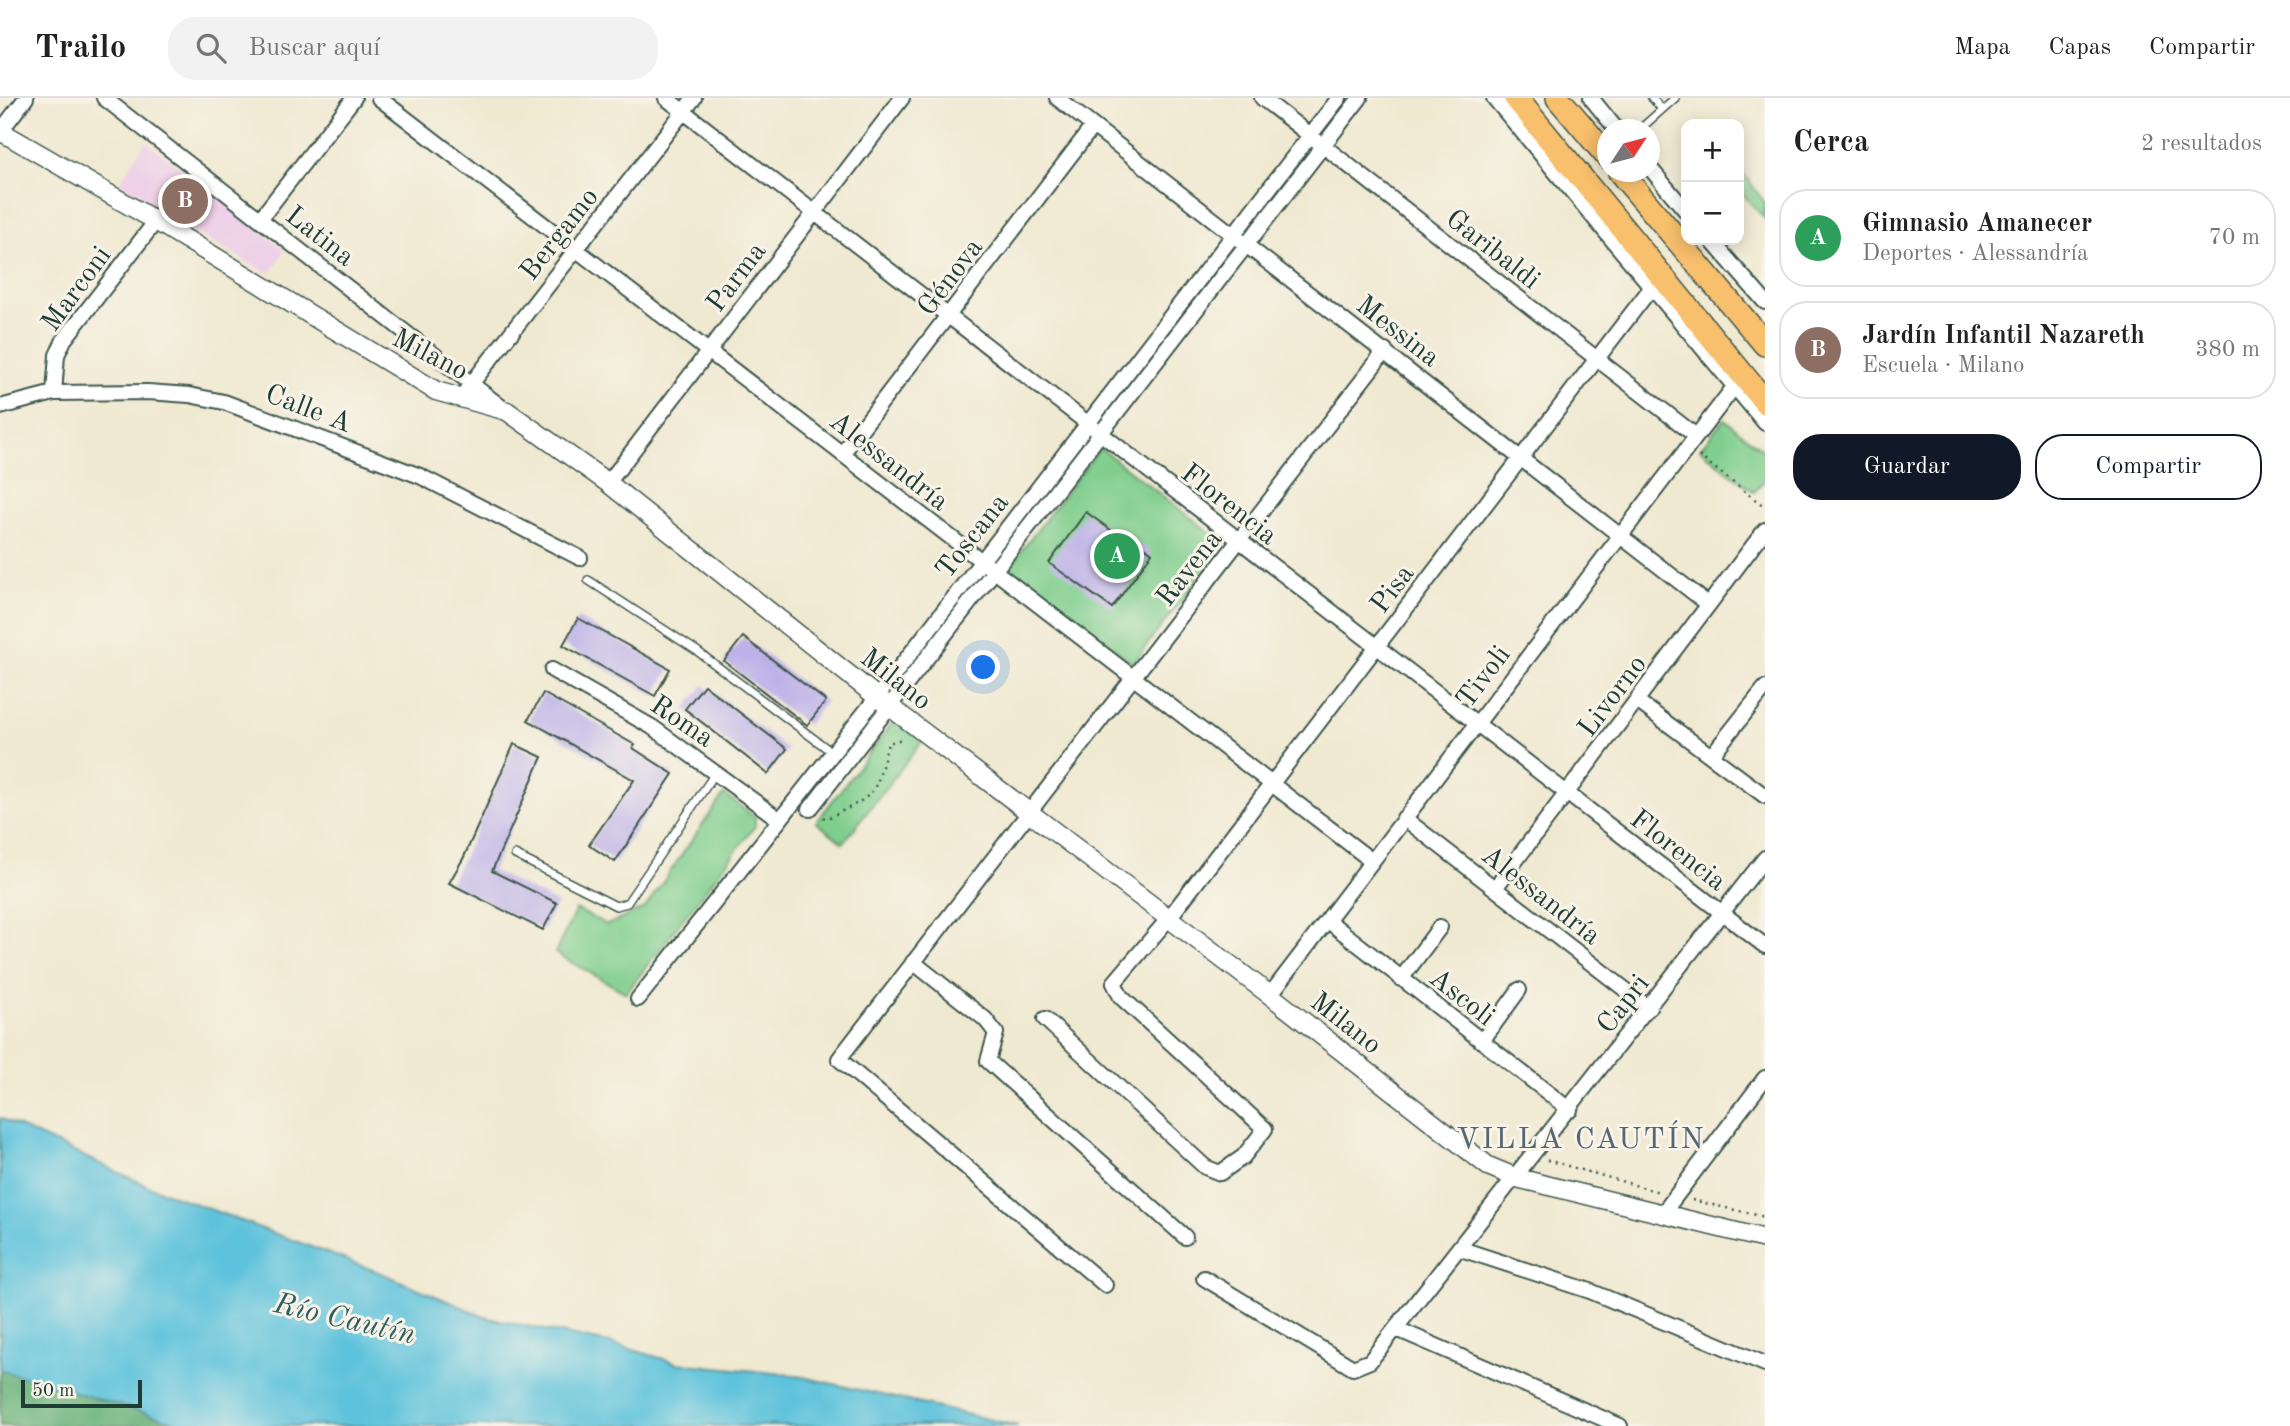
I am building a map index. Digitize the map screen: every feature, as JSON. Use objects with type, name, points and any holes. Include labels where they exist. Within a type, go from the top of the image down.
[{"type":"main road","points":[[1517,98],[1763,400]]},
{"type":"main road","points":[[1558,98],[1597,144]]},
{"type":"main road","points":[[1628,182],[1765,344]]},
{"type":"street","points":[[0,131],[26,98]]},
{"type":"street","name":"Latina","points":[[104,98],[260,219],[466,391]]},
{"type":"street","points":[[260,219],[354,98]]},
{"type":"street","name":"Alessandría","points":[[379,98],[1372,860]]},
{"type":"street","name":"Florencia","points":[[666,98],[1765,946]]},
{"type":"street","name":"Bergamo","points":[[466,391],[694,98]]},
{"type":"street","name":"Parma","points":[[608,483],[902,98]]},
{"type":"street","name":"Messina","points":[[1057,98],[1709,604]]},
{"type":"street","name":"Garibaldi","points":[[1262,98],[1596,359],[1692,442]]},
{"type":"street","name":"Toscana","points":[[816,813],[884,702],[982,561],[1339,98]]},
{"type":"street","name":"Toscana","points":[[638,999],[833,753],[884,702],[995,571],[1360,98]]},
{"type":"street","points":[[1494,98],[1765,423]]},
{"type":"street","points":[[1591,98],[1608,119]]},
{"type":"street","name":"Génova","points":[[842,454],[1093,127]]},
{"type":"street","name":"Milano","points":[[0,131],[156,221],[436,391],[466,391],[507,411],[608,483],[884,702],[1270,995],[1488,1166],[1517,1178],[1765,1239]]},
{"type":"street","points":[[1660,181],[1681,205]]},
{"type":"street","name":"Marconi","points":[[54,393],[57,355],[64,340],[156,221]]},
{"type":"street","points":[[1715,245],[1765,302]]},
{"type":"street","name":"Pisa","points":[[1045,1019],[1205,1167],[1220,1172],[1243,1157],[1265,1129],[1121,997],[1114,983],[1169,918],[1651,288]]},
{"type":"street","name":"Ravena","points":[[1105,1285],[839,1059],[1385,351]]},
{"type":"street","name":"Tivoli","points":[[1270,995],[1734,387]]},
{"type":"street","name":"Calle A","points":[[0,407],[54,393],[148,392],[189,395],[224,402],[420,476],[580,558]]},
{"type":"street","name":"Livorno","points":[[1494,888],[1765,530]]},
{"type":"street","name":"Roma","points":[[552,670],[603,697],[717,772],[780,820]]},
{"type":"street","points":[[1711,756],[1765,688]]},
{"type":"street","points":[[1637,701],[1765,796]]},
{"type":"street","name":"Alessandría","points":[[1405,818],[1649,1008]]},
{"type":"street","name":"Capri","points":[[1204,1278],[1353,1368],[1370,1361],[1517,1178],[1765,858]]},
{"type":"street","name":"Ascoli","points":[[1327,920],[1570,1110]]},
{"type":"street","points":[[1401,979],[1440,927]]},
{"type":"street","points":[[913,962],[985,1019],[996,1033],[988,1061],[1185,1237]]},
{"type":"street","points":[[1482,1041],[1520,990]]},
{"type":"street","points":[[1663,1213],[1765,1078]]},
{"type":"street","points":[[1461,1249],[1590,1292],[1765,1364]]},
{"type":"street","points":[[1397,1329],[1620,1426]]},
{"type":"lane","points":[[1652,98],[1662,109]]},
{"type":"lane","points":[[1651,119],[1675,98]]},
{"type":"lane","points":[[588,580],[697,651],[833,753]]},
{"type":"lane","points":[[516,855],[616,906],[627,903],[717,772]]},
{"type":"path","points":[[1692,442],[1765,507]]},
{"type":"path","points":[[816,813],[826,819],[871,796],[877,787],[888,743],[904,738],[914,725]]},
{"type":"path","points":[[1534,1156],[1676,1196],[1765,1217]]},
{"type":"shaded area","points":[[146,141],[285,250],[270,274],[222,248],[119,184]]},
{"type":"green space","points":[[1306,152],[1308,154],[1245,235],[1243,233]]},
{"type":"green space","points":[[1744,174],[1765,203],[1765,219],[1744,196]]},
{"type":"green space","points":[[1227,255],[1230,257],[1110,412],[1107,410]]},
{"type":"green space","points":[[1724,419],[1765,452],[1765,479],[1754,492],[1700,449]]},
{"type":"green space","points":[[1085,438],[1087,440],[1000,553],[997,551]]},
{"type":"green space","points":[[1100,448],[1225,544],[1133,663],[1009,567]]},
{"type":"green space","points":[[982,571],[985,573],[898,685],[895,683]]},
{"type":"green space","points":[[877,709],[880,711],[804,808],[801,806]]},
{"type":"green space","points":[[894,721],[900,721],[924,739],[843,843],[816,822]]},
{"type":"green space","points":[[724,794],[755,817],[755,826],[626,993],[555,953],[576,909],[607,925],[645,908]]},
{"type":"green space","points":[[0,1370],[189,1426],[0,1426]]},
{"type":"water","name":"Río Cautín","points":[[0,1118],[148,1186],[381,1273],[488,1318],[613,1344],[677,1363],[794,1375],[1018,1426],[189,1426],[0,1370]]},
{"type":"building","points":[[1086,512],[1137,549],[1141,544],[1152,553],[1112,608],[1049,563]]},
{"type":"building","points":[[578,618],[670,669],[655,696],[563,645]]},
{"type":"building","points":[[743,637],[826,701],[807,725],[724,661]]},
{"type":"building","points":[[704,685],[787,749],[768,774],[685,709]]},
{"type":"building","points":[[543,693],[635,745],[633,748],[673,774],[615,862],[589,845],[634,780],[528,720]]},
{"type":"building","points":[[514,744],[542,757],[492,871],[557,903],[543,930],[449,883],[464,857]]},
{"type":"place","name":"Jardín Infantil Nazareth","points":[[185,201]]},
{"type":"place","name":"Gimnasio Amanecer","points":[[1117,556]]},
{"type":"district","name":"VILLA CAUTÍN","points":[[1581,1138]]}]
